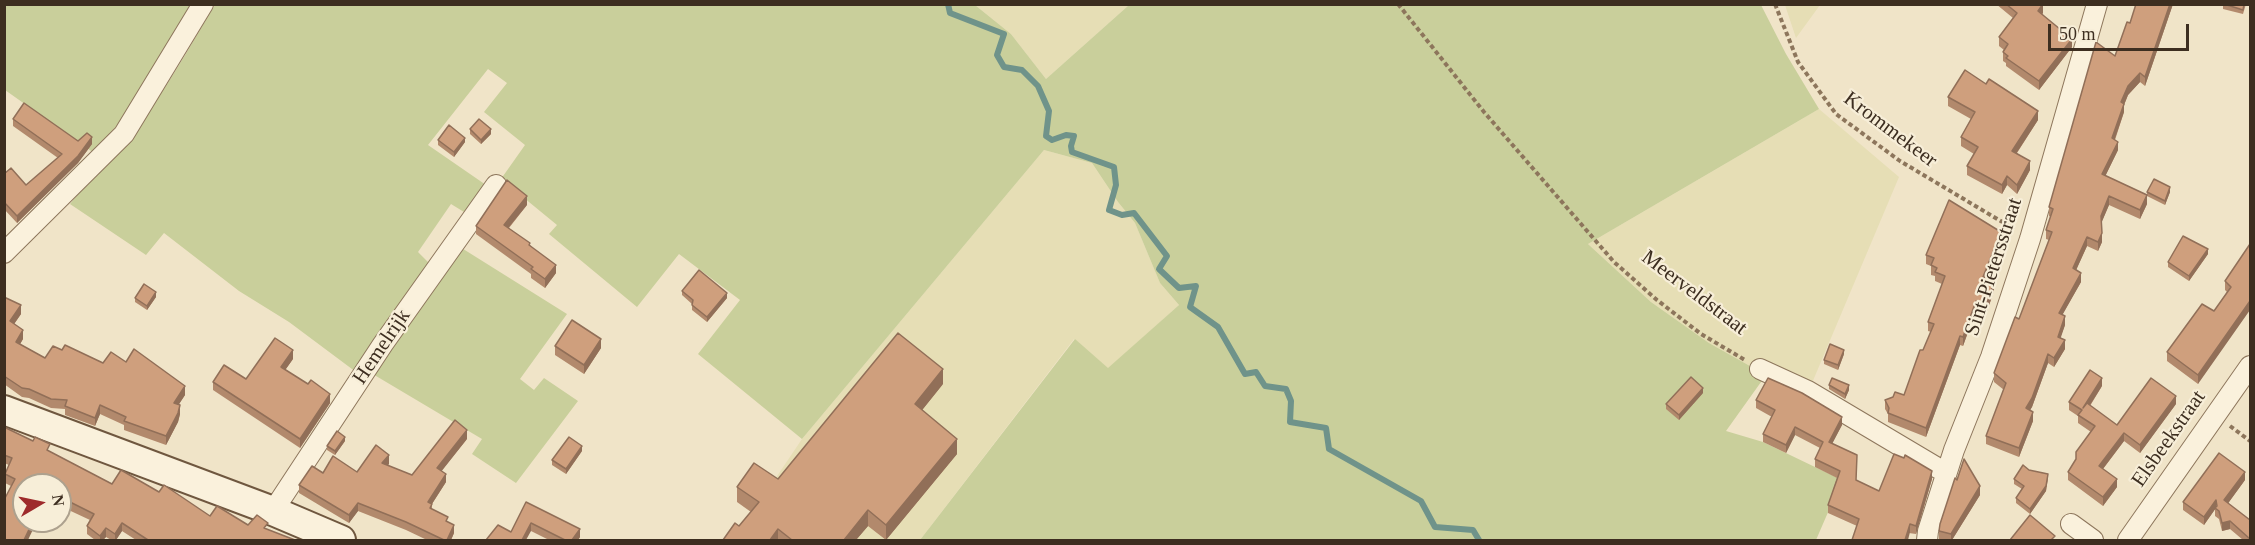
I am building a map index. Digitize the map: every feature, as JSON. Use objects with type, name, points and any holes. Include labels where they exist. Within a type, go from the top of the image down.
[{"type":"street","points":[[4,253],[124,134],[203,4]]},
{"type":"street","name":"Sint-Pietersstraat","points":[[1927,540],[1946,474],[1991,357],[2030,239],[2097,4]]},
{"type":"street","name":"Hemelrijk","points":[[273,511],[383,344],[496,185]]},
{"type":"street","name":"Elsbeekstraat","points":[[2128,540],[2250,366]]},
{"type":"street","points":[[1760,369],[1808,391],[1946,474]]},
{"type":"street","points":[[4,410],[273,511],[341,540]]},
{"type":"street","points":[[2071,524],[2092,540]]},
{"type":"path","name":"Meerveldstraat","points":[[1398,4],[1484,112],[1614,262],[1656,300],[1701,334],[1760,369]]},
{"type":"path","name":"Krommekeer","points":[[1775,4],[1798,62],[1836,114],[1900,161],[2030,239]]},
{"type":"path","points":[[2215,415],[2250,441]]},
{"type":"shaded area","points":[[975,5],[1129,5],[1046,79],[1011,34]]},
{"type":"shaded area","points":[[1785,5],[1820,5],[1796,38]]},
{"type":"shaded area","points":[[1819,109],[1899,177],[1812,383],[1774,364],[1766,375],[1709,343],[1651,302],[1588,244]]},
{"type":"shaded area","points":[[1044,150],[1092,163],[1135,223],[1160,283],[1179,305],[1108,369],[1074,339],[920,540],[734,540],[802,439]]},
{"type":"green space","points":[[5,5],[194,5],[122,119],[94,153],[5,90]]},
{"type":"green space","points":[[215,5],[975,5],[1011,34],[1046,79],[1129,5],[1761,5],[1786,54],[1819,109],[1588,244],[1651,302],[1709,343],[1766,375],[1726,431],[1763,442],[1842,480],[1816,540],[920,540],[1075,339],[1108,368],[1179,305],[1160,283],[1135,223],[1092,163],[1044,150],[802,439],[698,354],[740,300],[679,254],[637,307],[549,234],[557,225],[501,179],[525,145],[484,112],[507,83],[488,69],[428,145],[486,185],[464,212],[451,204],[418,252],[431,265],[356,372],[289,322],[239,291],[164,233],[146,255],[70,204],[145,116]]},
{"type":"green space","points":[[460,247],[567,314],[520,379],[534,390],[544,378],[578,401],[516,483],[472,454],[482,439],[371,373]]},
{"type":"building","points":[[2006,4],[2043,4],[2038,11],[2072,39],[2039,81],[2006,58],[2008,56],[2003,52],[2008,44],[1999,37],[2017,13]]},
{"type":"building","points":[[2136,4],[2170,4],[2145,77],[2140,73],[2128,86],[2121,102],[2124,104],[2112,138],[2118,142],[2102,174],[2147,195],[2140,210],[2109,196],[2101,216],[2102,233],[2098,242],[2087,237],[2073,268],[2081,273],[2059,313],[2065,316],[2058,337],[2065,340],[2054,358],[2048,354],[2026,408],[2033,412],[2019,448],[1986,436],[2006,383],[1994,373],[2015,317],[2019,319],[2052,232],[2046,230],[2053,209],[2049,207],[2096,42],[2115,56]]},
{"type":"building","points":[[2224,4],[2244,4],[2243,10]]},
{"type":"building","points":[[1965,70],[1986,84],[1989,79],[2038,111],[2012,151],[2030,161],[2017,185],[2007,176],[2002,185],[1967,166],[1978,147],[1961,137],[1975,112],[1948,97]]},
{"type":"building","points":[[24,103],[78,141],[87,133],[92,137],[78,156],[17,216],[4,202],[4,174],[11,168],[26,185],[62,154],[13,119]]},
{"type":"building","points":[[479,119],[491,129],[481,140],[470,129]]},
{"type":"building","points":[[449,125],[465,138],[454,152],[438,140]]},
{"type":"building","points":[[2154,179],[2170,187],[2165,201],[2147,192]]},
{"type":"building","points":[[507,180],[527,196],[504,225],[556,265],[545,279],[531,269],[533,267],[476,226]]},
{"type":"building","points":[[1949,200],[2001,232],[1983,277],[1994,282],[1986,305],[1976,301],[1963,337],[1960,336],[1926,428],[1888,413],[1889,408],[1885,400],[1893,397],[1895,392],[1904,395],[1920,350],[1923,350],[1934,324],[1928,322],[1945,276],[1935,272],[1937,268],[1931,265],[1934,258],[1926,255]]},
{"type":"building","points":[[2183,236],[2208,249],[2189,276],[2168,262]]},
{"type":"building","points":[[2250,244],[2250,301],[2198,375],[2167,352],[2202,304],[2214,311],[2231,287],[2225,281]]},
{"type":"building","points":[[699,270],[727,293],[707,317],[692,305],[693,300],[682,291]]},
{"type":"building","points":[[144,284],[156,292],[147,306],[135,298]]},
{"type":"building","points":[[4,297],[21,305],[10,321],[23,330],[16,342],[45,358],[53,346],[62,350],[65,345],[103,363],[111,352],[126,362],[134,349],[185,386],[174,403],[180,405],[166,436],[124,421],[126,417],[100,405],[95,418],[65,406],[67,400],[51,399],[22,388],[4,376]]},
{"type":"building","points":[[572,320],[601,339],[584,365],[555,346]]},
{"type":"building","points":[[898,333],[943,369],[915,404],[957,439],[886,525],[868,510],[844,540],[792,540],[778,529],[770,540],[723,540],[735,523],[739,526],[759,502],[737,487],[754,463],[778,479]]},
{"type":"building","points":[[275,338],[293,350],[281,367],[308,384],[311,380],[330,394],[300,439],[213,382],[224,365],[246,379]]},
{"type":"building","points":[[1830,344],[1844,350],[1838,365],[1824,360]]},
{"type":"building","points":[[2090,370],[2102,378],[2083,408],[2087,403],[2117,425],[2151,378],[2176,396],[2140,445],[2124,433],[2099,466],[2117,479],[2103,497],[2068,472],[2076,459],[2076,452],[2095,426],[2078,415],[2082,410],[2069,402]]},
{"type":"building","points":[[1691,377],[1703,388],[1679,415],[1666,404]]},
{"type":"building","points":[[1768,378],[1802,393],[1842,417],[1829,442],[1857,455],[1856,480],[1879,491],[1894,454],[1904,458],[1905,455],[1932,471],[1916,526],[1910,524],[1905,540],[1852,540],[1859,519],[1828,505],[1840,471],[1815,459],[1823,442],[1795,427],[1786,445],[1763,434],[1775,410],[1756,400]]},
{"type":"building","points":[[1832,378],[1849,385],[1845,394],[1829,385]]},
{"type":"building","points":[[455,420],[467,430],[437,468],[446,474],[428,502],[432,504],[430,508],[448,517],[446,521],[454,525],[447,540],[358,503],[349,515],[299,485],[312,466],[323,473],[333,456],[357,472],[376,445],[389,455],[382,463],[412,475]]},
{"type":"building","points":[[4,427],[33,441],[35,437],[50,444],[47,450],[112,484],[121,470],[159,492],[164,485],[210,516],[217,506],[248,525],[257,515],[268,523],[264,528],[295,540],[148,540],[122,523],[115,534],[106,528],[100,536],[87,526],[94,514],[72,503],[72,473],[12,473],[12,478],[5,474],[12,458],[4,455]]},
{"type":"building","points":[[337,431],[345,437],[335,451],[327,446]]},
{"type":"building","points":[[569,437],[582,446],[566,469],[552,460]]},
{"type":"building","points":[[2219,453],[2245,472],[2224,500],[2250,520],[2250,539],[2230,521],[2222,523],[2219,511],[2215,508],[2216,500],[2204,517],[2183,502]]},
{"type":"building","points":[[1964,459],[1980,486],[1951,534],[1939,531],[1955,478],[1957,480]]},
{"type":"building","points":[[2023,465],[2029,470],[2048,474],[2046,486],[2030,509],[2016,498],[2024,486],[2014,479]]},
{"type":"building","points":[[12,485],[12,533],[27,533],[24,540],[4,540],[4,500]]},
{"type":"building","points":[[526,502],[580,529],[572,540],[565,540],[531,523],[522,540],[486,540],[498,525],[511,532]]},
{"type":"building","points":[[2030,515],[2055,536],[2051,540],[2010,540]]},
{"type":"waterway","points":[[948,4],[950,13],[1004,34],[997,55],[1004,67],[1022,70],[1038,86],[1049,111],[1046,136],[1052,140],[1066,135],[1074,136],[1072,152],[1114,167],[1116,185],[1109,210],[1122,215],[1134,213],[1167,256],[1159,269],[1179,288],[1196,286],[1190,307],[1218,327],[1245,374],[1256,372],[1265,386],[1286,389],[1291,401],[1290,422],[1326,428],[1329,449],[1421,501],[1435,527],[1473,530],[1479,540]]}]
